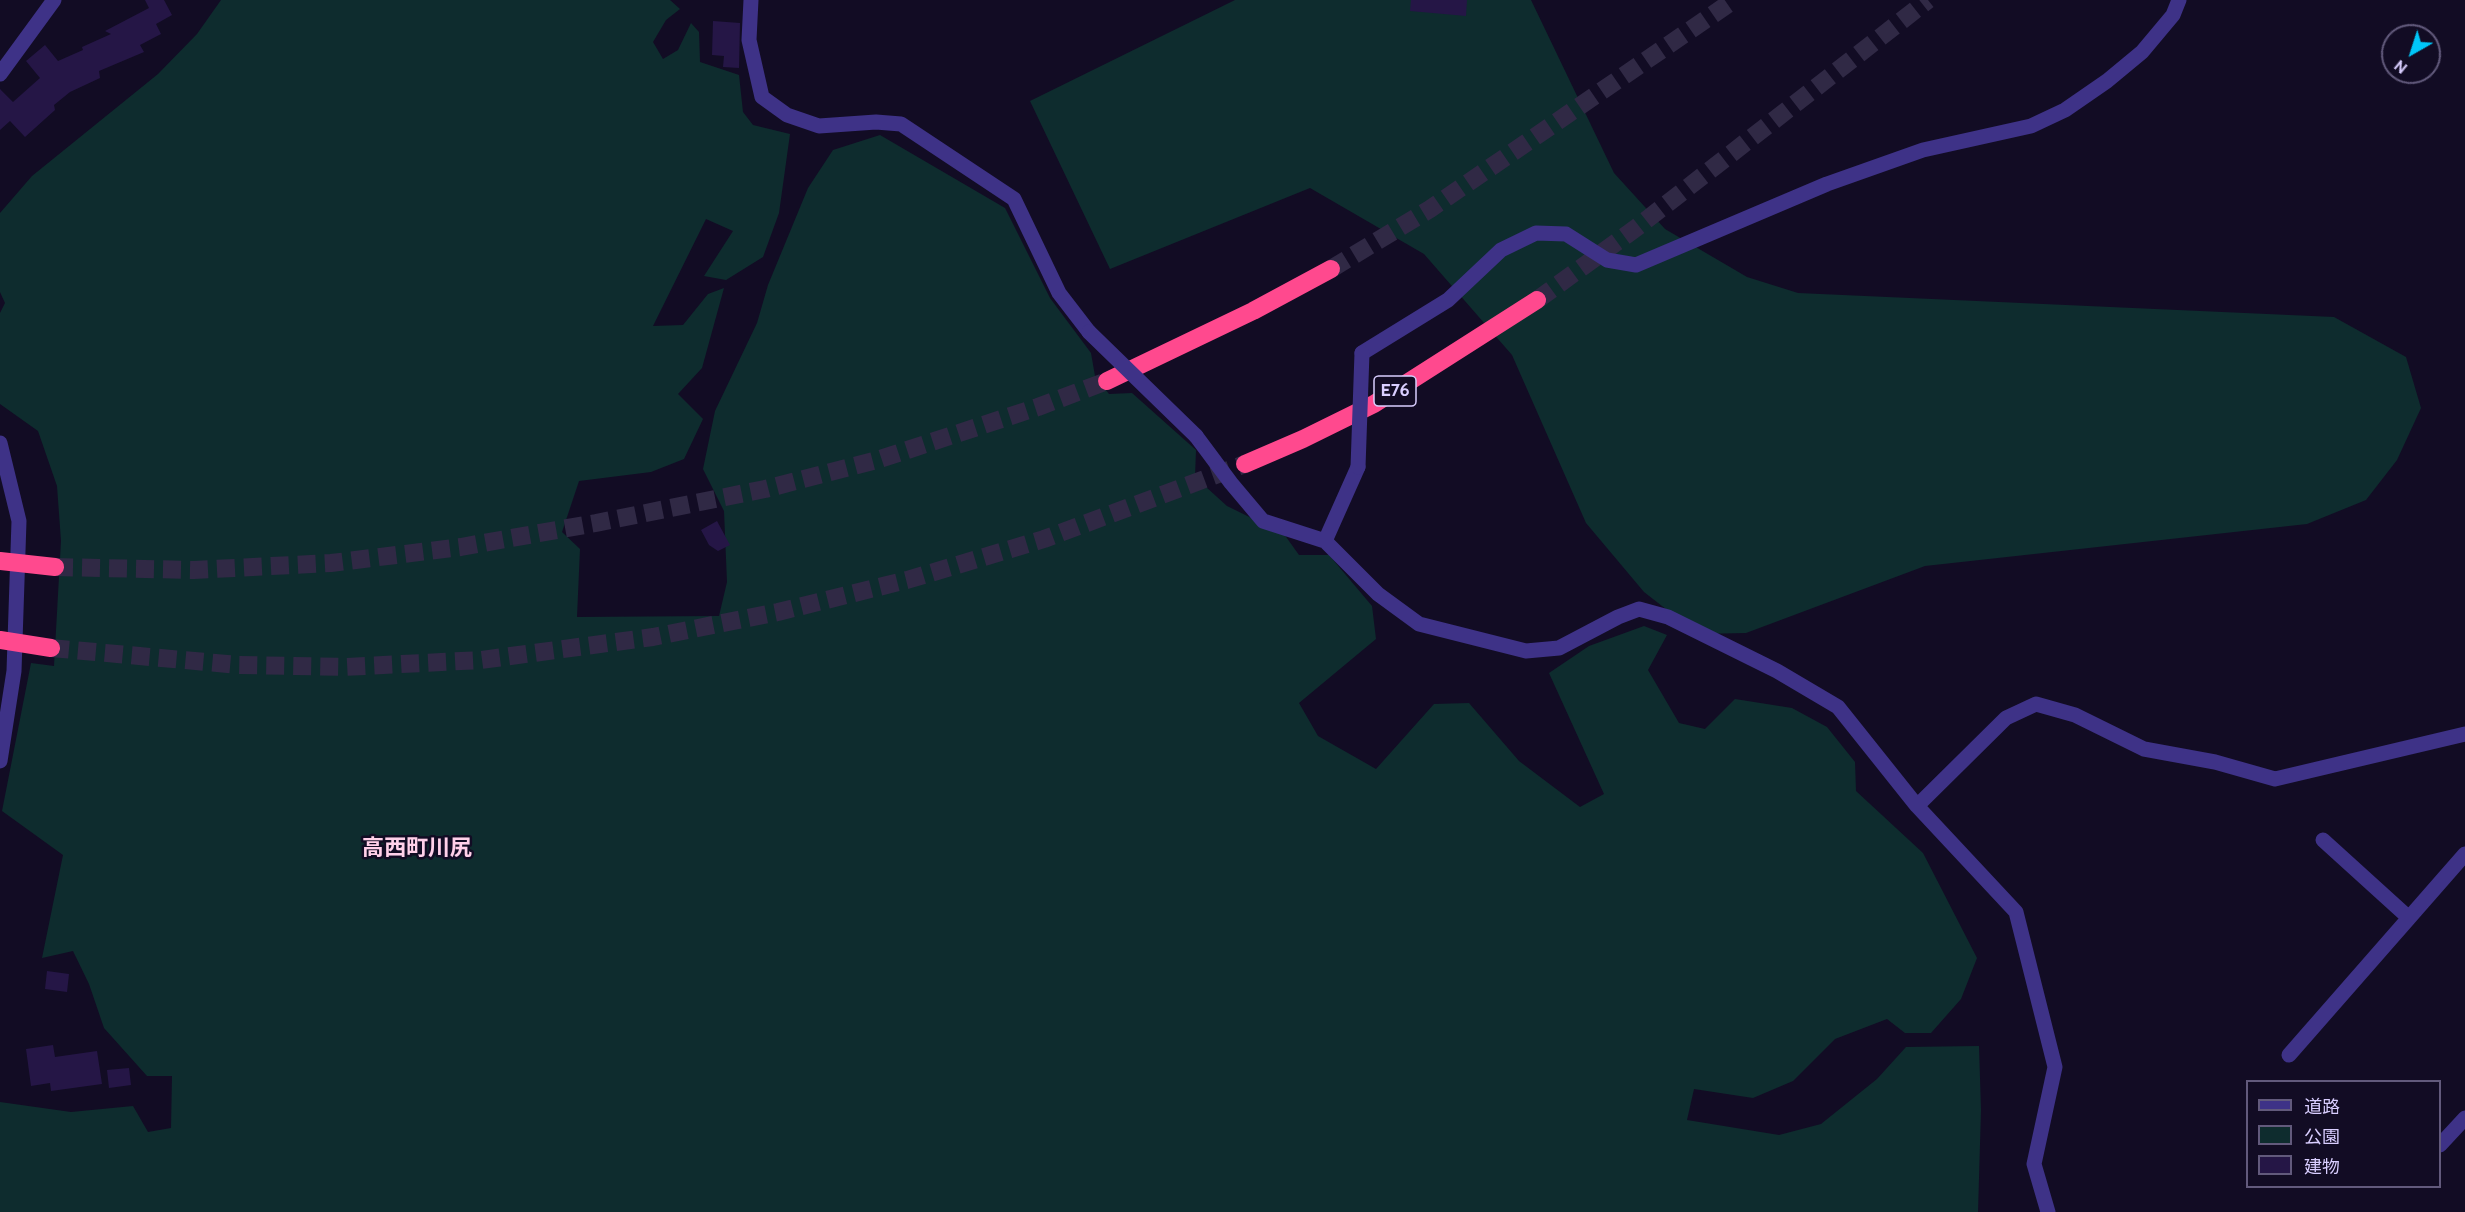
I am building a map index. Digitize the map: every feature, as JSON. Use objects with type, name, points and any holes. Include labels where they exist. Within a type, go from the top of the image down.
[{"type":"highway","points":[[1107,381],[1232,321],[1331,269]]},
{"type":"highway","name":"E76","points":[[1245,464],[1304,439],[1374,404],[1537,300]]},
{"type":"highway","points":[[0,561],[55,567]]},
{"type":"highway","points":[[0,640],[51,648]]},
{"type":"street","points":[[0,74],[54,0]]},
{"type":"street","points":[[751,0],[749,40],[762,97],[787,115],[819,126],[876,122],[901,124],[1014,199],[1059,293],[1089,332],[1196,436],[1263,521],[1325,541],[1378,594],[1419,624],[1526,651],[1559,648],[1618,617],[1639,609],[1668,617],[1777,671],[1838,707],[1917,806],[2016,912],[2055,1067],[2034,1164],[2048,1212]]},
{"type":"street","points":[[1325,541],[1358,467],[1362,353],[1448,300],[1501,250],[1536,233],[1566,234],[1607,260],[1636,265],[1827,184],[1923,150],[2031,126],[2064,110],[2108,81],[2142,52],[2173,15],[2179,0]]},
{"type":"street","points":[[0,761],[14,671],[19,521],[1,447]]},
{"type":"street","points":[[1917,806],[2006,718],[2036,704],[2075,715],[2144,749],[2215,762],[2275,779],[2465,735]]},
{"type":"street","points":[[2323,840],[2409,918]]},
{"type":"street","points":[[2289,1055],[2465,854]]},
{"type":"street","points":[[2441,1143],[2465,1118]]},
{"type":"green space","points":[[221,0],[670,0],[680,9],[666,20],[653,42],[663,59],[678,50],[691,23],[699,32],[700,62],[739,75],[743,112],[753,125],[790,134],[779,213],[763,257],[726,280],[704,276],[733,231],[706,219],[653,326],[683,325],[708,294],[724,288],[702,368],[678,394],[703,419],[684,459],[651,472],[579,481],[562,532],[580,549],[577,617],[719,616],[727,582],[724,511],[703,469],[715,411],[757,323],[768,285],[808,188],[833,150],[880,135],[1005,208],[1050,298],[1091,353],[1095,376],[1109,394],[1132,393],[1196,450],[1195,477],[1227,506],[1284,534],[1299,555],[1329,555],[1372,606],[1376,639],[1299,703],[1318,736],[1376,769],[1434,704],[1469,703],[1519,761],[1580,807],[1604,794],[1549,673],[1589,646],[1644,626],[1667,635],[1648,670],[1679,723],[1705,729],[1735,699],[1792,708],[1827,727],[1855,762],[1856,791],[1923,853],[1977,958],[1961,999],[1931,1033],[1905,1033],[1887,1019],[1835,1039],[1793,1081],[1753,1098],[1694,1089],[1687,1120],[1779,1135],[1821,1124],[1877,1079],[1906,1047],[1979,1046],[1981,1110],[1978,1212],[0,1212],[0,1102],[71,1112],[133,1106],[148,1132],[171,1128],[172,1076],[147,1076],[104,1028],[89,984],[73,951],[42,958],[63,855],[2,811],[31,663],[54,666],[61,541],[57,486],[38,431],[0,404],[0,313],[5,303],[0,292],[0,213],[32,176],[158,74],[197,34]]},
{"type":"green space","points":[[1235,0],[1531,0],[1614,173],[1665,229],[1747,277],[1798,293],[2334,317],[2406,357],[2421,408],[2397,460],[2366,500],[2307,524],[1925,566],[1746,633],[1698,634],[1644,592],[1586,523],[1512,355],[1424,254],[1310,188],[1110,269],[1030,101]]},
{"type":"building","points":[[145,0],[164,0],[172,15],[156,24],[161,34],[140,45],[144,52],[99,71],[100,78],[70,92],[54,105],[55,110],[25,137],[10,121],[0,130],[0,89],[13,102],[40,78],[26,61],[45,45],[58,61],[83,50],[82,47],[111,34],[105,31],[149,8]]},
{"type":"building","points":[[1411,0],[1467,0],[1466,16],[1410,11]]},
{"type":"building","points":[[713,21],[740,23],[739,68],[723,67],[724,56],[712,55]]},
{"type":"building","points":[[717,521],[730,545],[718,551],[709,545],[701,530]]},
{"type":"building","points":[[47,971],[69,974],[67,992],[45,989]]},
{"type":"building","points":[[53,1045],[55,1057],[97,1051],[102,1084],[51,1091],[50,1083],[31,1086],[26,1049]]},
{"type":"building","points":[[129,1068],[131,1085],[109,1088],[107,1070]]},
{"type":"tunnel","points":[[1331,269],[1430,209],[1734,0]]},
{"type":"tunnel","points":[[1537,300],[1636,228],[1928,0]]},
{"type":"tunnel","points":[[55,567],[194,570],[331,563],[461,547],[765,489],[877,460],[1038,407],[1107,381]]},
{"type":"tunnel","points":[[51,648],[239,665],[345,667],[481,660],[653,637],[778,612],[907,580],[1044,539],[1245,464]]},
{"type":"district","name":"高西町川尻","points":[[417,849]]}]
